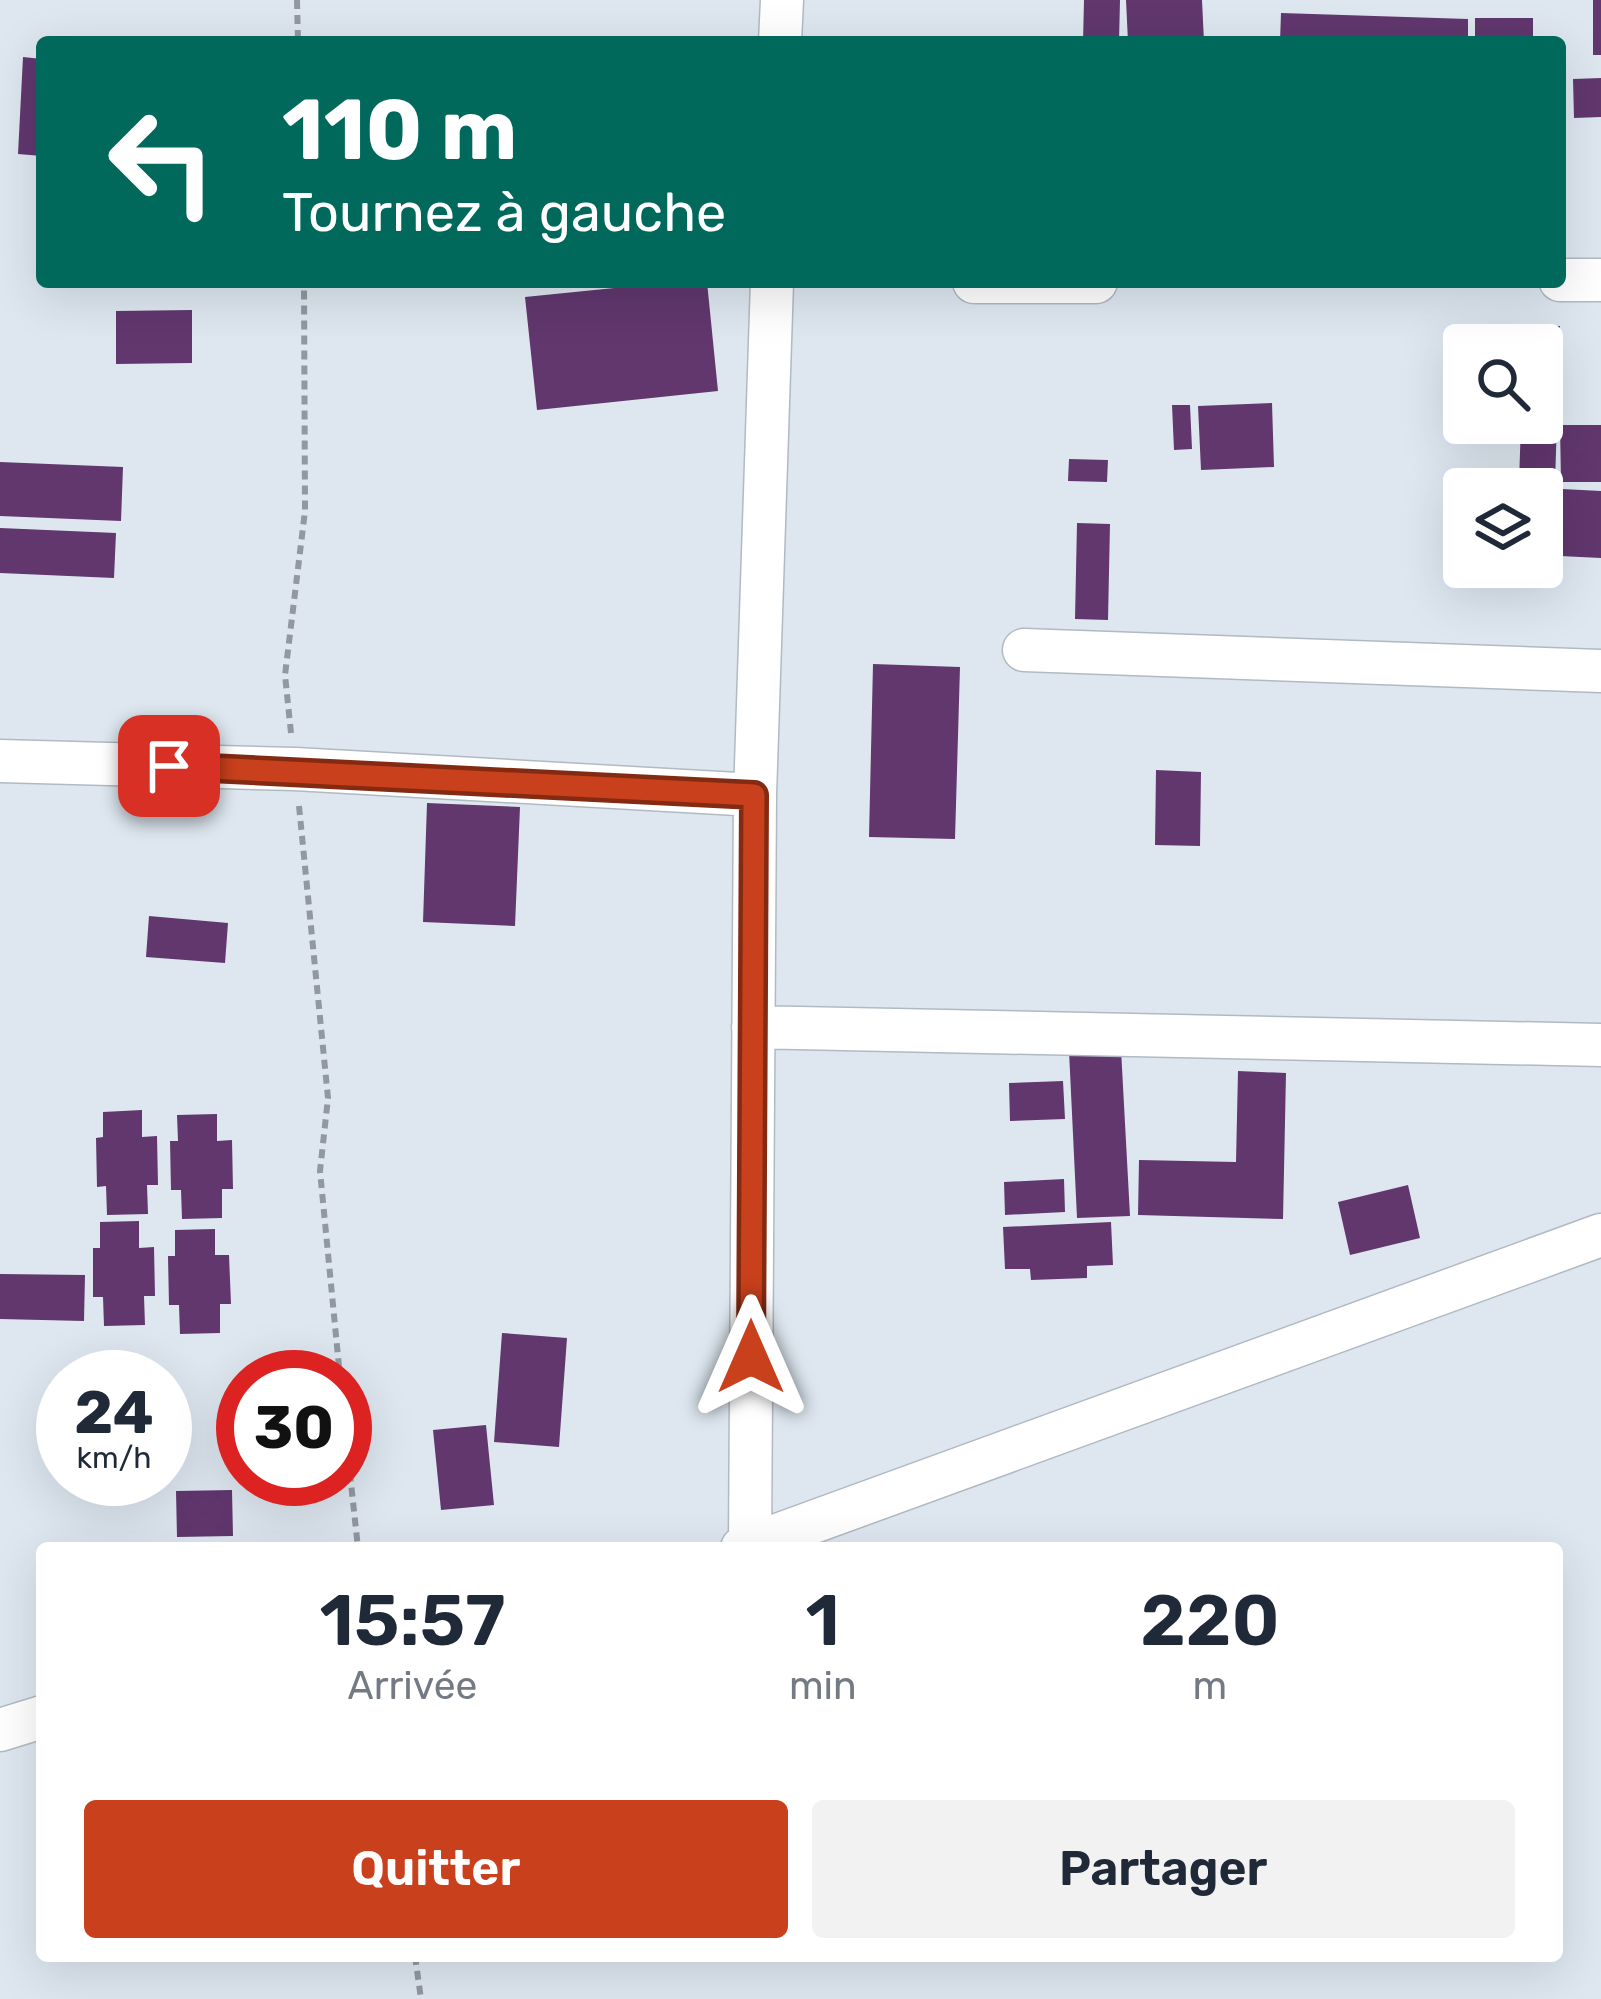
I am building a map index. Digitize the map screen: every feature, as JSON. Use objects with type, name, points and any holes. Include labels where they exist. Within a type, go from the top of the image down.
[{"type":"street","points":[[781,36],[782,0]]},
{"type":"street","points":[[1566,280],[1601,280]]},
{"type":"street","points":[[746,1542],[754,795],[772,288]]},
{"type":"street","points":[[1024,650],[1601,671]]},
{"type":"street","points":[[0,761],[295,769],[754,795]]},
{"type":"street","points":[[753,1027],[1601,1046]]},
{"type":"street","points":[[757,1542],[1601,1235]]},
{"type":"street","points":[[0,1730],[36,1720]]},
{"type":"path","points":[[297,0],[298,36]]},
{"type":"path","points":[[304,288],[305,511],[285,675],[328,1098],[320,1171],[337,1350]]},
{"type":"path","points":[[353,1506],[357,1542]]},
{"type":"path","points":[[416,1962],[421,1999]]},
{"type":"building","points":[[1084,0],[1120,0],[1119,36],[1083,36]]},
{"type":"building","points":[[1126,0],[1202,0],[1204,36],[1128,36]]},
{"type":"building","points":[[1593,0],[1601,0],[1601,55],[1593,55]]},
{"type":"building","points":[[1281,13],[1468,19],[1468,36],[1280,36]]},
{"type":"building","points":[[1475,18],[1533,18],[1533,36],[1475,36]]},
{"type":"building","points":[[23,57],[36,58],[36,156],[18,154]]},
{"type":"building","points":[[1601,78],[1601,117],[1574,118],[1573,79]]},
{"type":"building","points":[[614,288],[708,288],[718,391],[537,410],[525,297]]},
{"type":"building","points":[[192,310],[192,363],[116,364],[116,311]]},
{"type":"building","points":[[1272,403],[1274,467],[1201,470],[1198,406]]},
{"type":"building","points":[[1172,405],[1190,405],[1192,449],[1174,450]]},
{"type":"building","points":[[1563,425],[1601,425],[1601,482],[1563,482]]},
{"type":"building","points":[[1520,444],[1556,444],[1555,468],[1519,468]]},
{"type":"building","points":[[1069,459],[1108,460],[1107,482],[1068,481]]},
{"type":"building","points":[[0,462],[123,467],[121,521],[0,516]]},
{"type":"building","points":[[1563,489],[1601,491],[1601,558],[1563,556]]},
{"type":"building","points":[[1077,523],[1110,524],[1108,620],[1075,619]]},
{"type":"building","points":[[0,528],[116,533],[114,578],[0,573]]},
{"type":"building","points":[[873,664],[960,667],[955,839],[869,837]]},
{"type":"building","points":[[1156,770],[1201,772],[1200,846],[1155,845]]},
{"type":"building","points":[[427,803],[520,807],[515,926],[423,922]]},
{"type":"building","points":[[149,916],[228,923],[225,963],[146,957]]},
{"type":"building","points":[[1121,1049],[1130,1216],[1077,1218],[1069,1051]]},
{"type":"building","points":[[1238,1071],[1286,1073],[1283,1219],[1138,1215],[1139,1160],[1236,1162]]},
{"type":"building","points":[[1063,1081],[1065,1119],[1010,1121],[1009,1083]]},
{"type":"building","points":[[142,1110],[142,1137],[157,1136],[158,1185],[147,1185],[148,1214],[107,1215],[106,1186],[97,1187],[96,1138],[103,1137],[103,1112]]},
{"type":"building","points":[[217,1114],[217,1141],[232,1140],[233,1189],[222,1189],[222,1218],[182,1219],[181,1190],[171,1190],[170,1141],[178,1141],[177,1115]]},
{"type":"building","points":[[1064,1179],[1065,1212],[1005,1215],[1004,1182]]},
{"type":"building","points":[[1408,1185],[1420,1238],[1350,1255],[1338,1202]]},
{"type":"building","points":[[139,1221],[139,1248],[154,1247],[155,1296],[144,1296],[145,1325],[104,1326],[103,1297],[93,1297],[93,1248],[100,1248],[100,1222]]},
{"type":"building","points":[[1111,1222],[1113,1265],[1087,1266],[1087,1278],[1031,1280],[1030,1269],[1005,1269],[1003,1227]]},
{"type":"building","points":[[215,1229],[215,1255],[229,1255],[231,1304],[220,1304],[220,1333],[180,1334],[179,1305],[169,1305],[168,1256],[175,1256],[175,1230]]},
{"type":"building","points":[[0,1274],[85,1275],[84,1321],[0,1319]]},
{"type":"building","points":[[502,1333],[567,1338],[559,1447],[494,1442]]},
{"type":"building","points":[[486,1425],[494,1505],[441,1510],[433,1430]]},
{"type":"building","points":[[216,1490],[216,1506],[232,1506],[233,1536],[177,1537],[176,1506],[192,1506],[192,1491]]},
{"type":"route","points":[[169,766],[754,795],[751,1357]]}]
